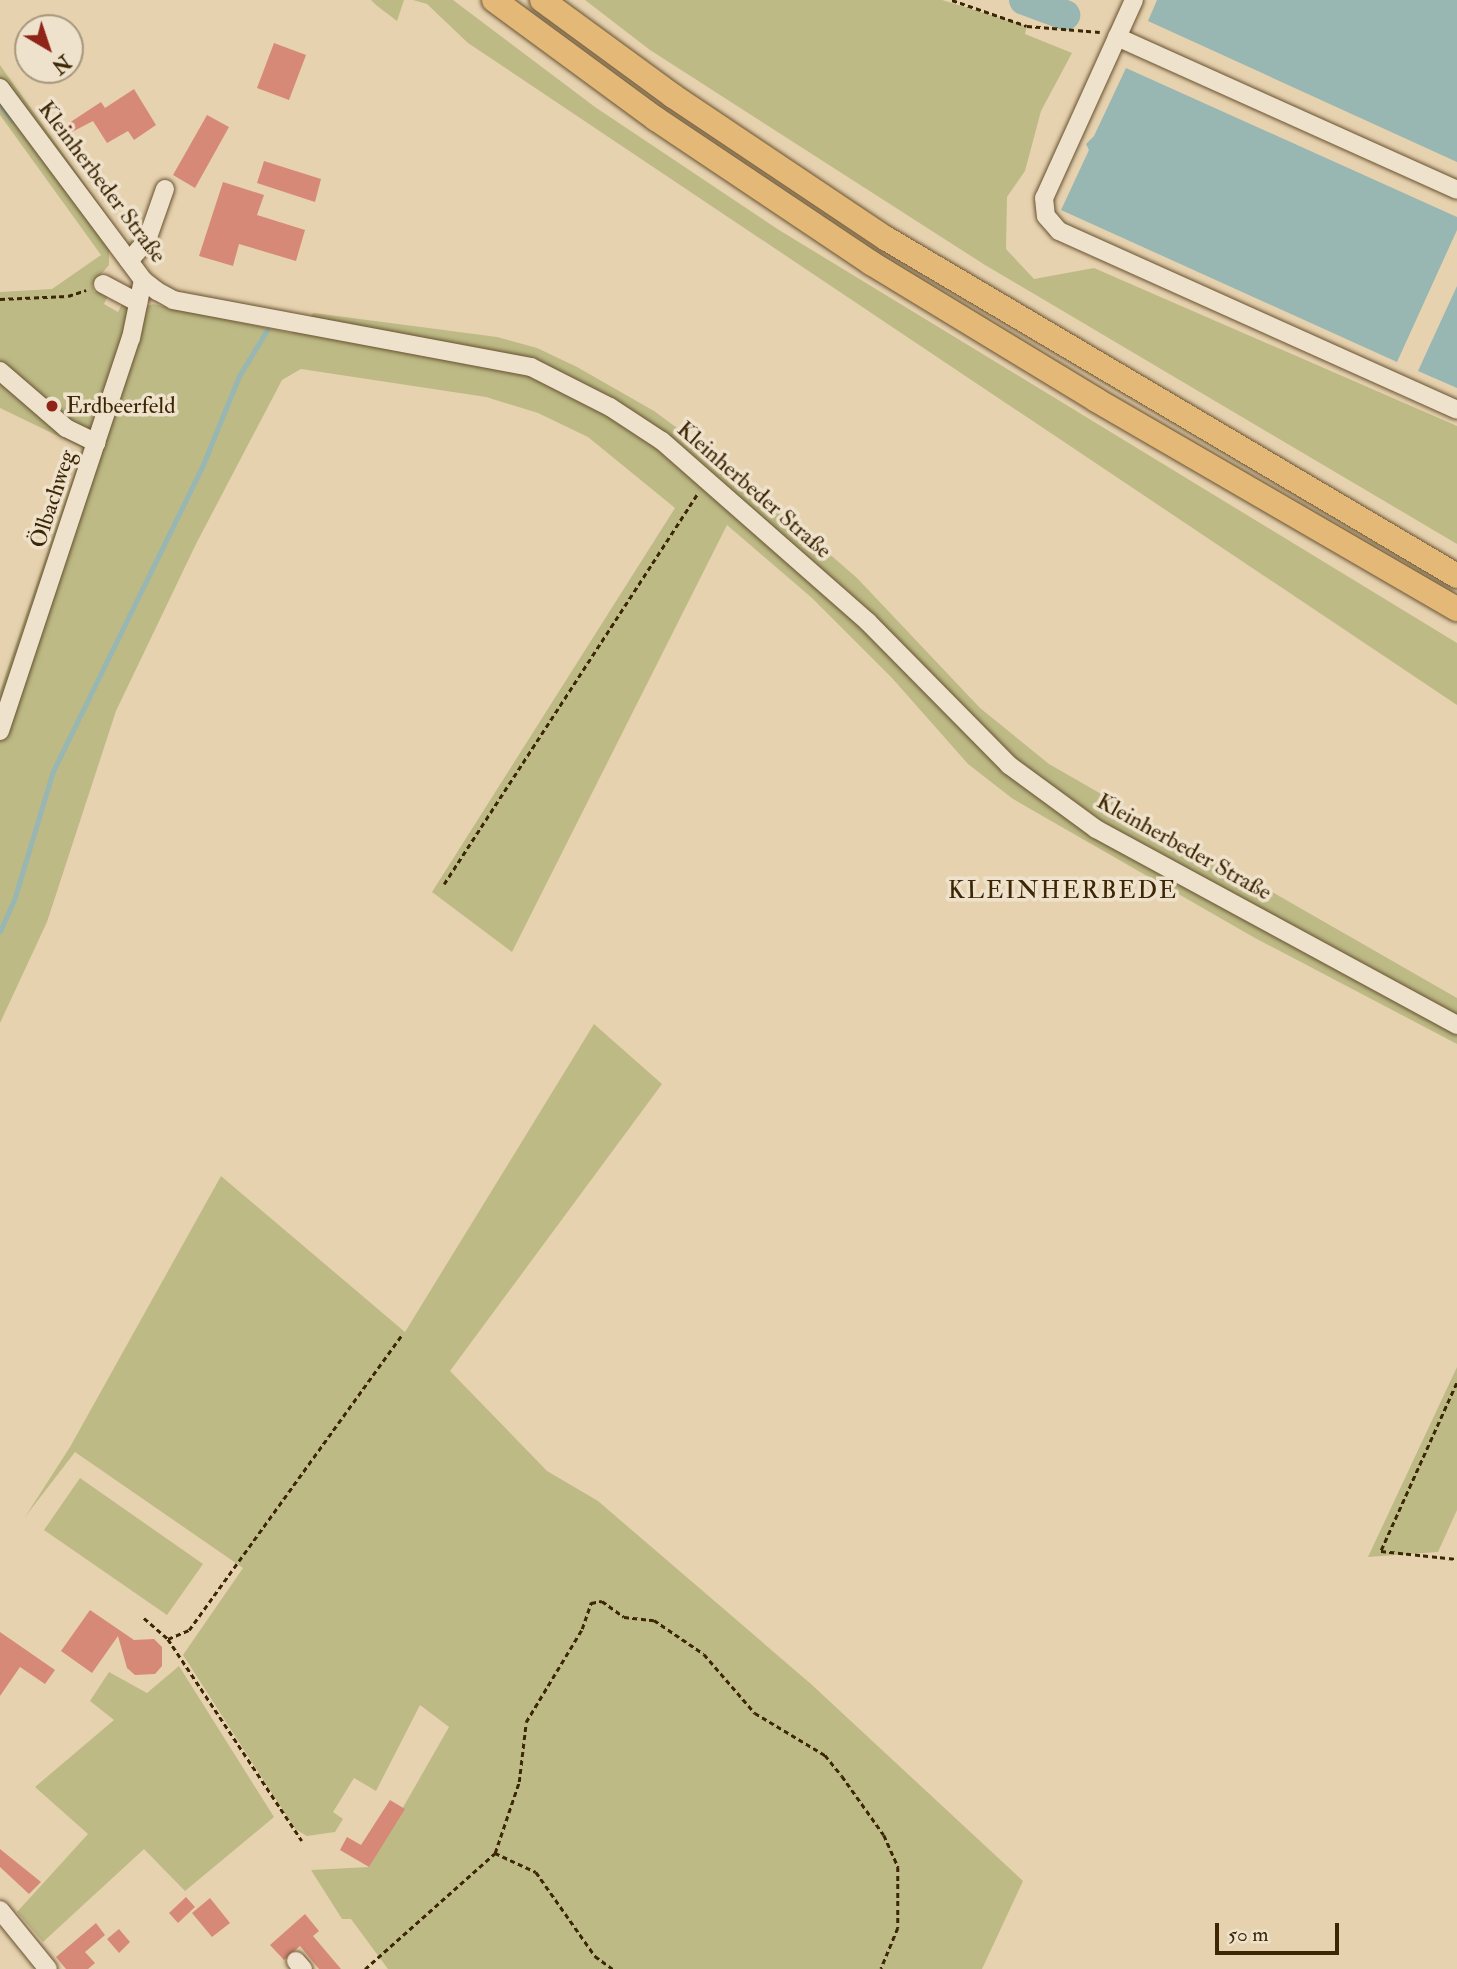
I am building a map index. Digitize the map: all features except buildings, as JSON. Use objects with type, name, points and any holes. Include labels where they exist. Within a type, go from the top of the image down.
[{"type":"highway","points":[[494,0],[656,119],[871,263],[1096,400],[1457,609]]},
{"type":"highway","points":[[542,0],[673,96],[887,239],[1457,576]]},
{"type":"street","points":[[1133,0],[1044,198],[1046,216],[1059,230],[1457,410]]},
{"type":"street","points":[[1117,37],[1457,190]]},
{"type":"street","name":"Kleinherbeder Straße","points":[[0,88],[143,280],[173,300],[531,367],[610,407],[662,441],[868,622],[1009,765],[1096,829],[1457,1026]]},
{"type":"street","points":[[129,261],[147,240],[165,189]]},
{"type":"street","name":"Ölbachweg","points":[[0,731],[97,443],[143,280]]},
{"type":"street","points":[[103,284],[138,303]]},
{"type":"street","points":[[0,372],[66,428],[97,443]]},
{"type":"street","points":[[0,1910],[48,1969]]},
{"type":"path","points":[[951,0],[1027,26],[1096,30],[1117,37]]},
{"type":"path","points":[[0,299],[68,296],[86,290]]},
{"type":"path","points":[[444,884],[707,480]]},
{"type":"path","points":[[167,1639],[189,1630],[402,1335]]},
{"type":"path","points":[[1457,1383],[1381,1551],[1457,1559]]},
{"type":"path","points":[[365,1969],[495,1853],[519,1782],[526,1722],[582,1629],[591,1603],[602,1601],[624,1617],[654,1620],[705,1654],[755,1713],[825,1755],[842,1776],[884,1835],[898,1867],[898,1928],[881,1969]]},
{"type":"path","points":[[144,1618],[167,1639],[302,1841]]},
{"type":"path","points":[[495,1853],[536,1872],[595,1956],[613,1969]]},
{"type":"shaded area","points":[[371,0],[404,0],[397,21],[376,5]]},
{"type":"shaded area","points":[[413,0],[453,0],[595,107],[779,230],[1457,643],[1457,705],[468,43],[427,4]]},
{"type":"shaded area","points":[[585,0],[942,0],[1027,26],[1025,34],[1072,53],[1041,111],[1025,171],[1007,197],[1006,249],[1034,279],[1094,268],[1457,426],[1457,544],[985,265],[650,50]]},
{"type":"shaded area","points":[[0,65],[124,239],[109,252],[109,265],[92,285],[94,292],[100,290],[108,296],[104,304],[118,312],[125,299],[145,307],[153,304],[291,333],[314,313],[497,337],[537,348],[577,367],[654,411],[726,464],[857,578],[980,708],[1049,764],[1457,998],[1457,1044],[1255,938],[1013,799],[968,764],[892,678],[812,598],[727,525],[512,952],[432,892],[675,508],[588,437],[538,413],[486,397],[301,369],[282,380],[196,544],[116,711],[47,922],[0,1023],[0,691],[83,448],[0,408],[0,292],[52,289],[101,255],[0,115]]},
{"type":"shaded area","points":[[594,1024],[662,1084],[450,1371],[547,1471],[598,1501],[811,1684],[1023,1881],[982,1969],[388,1969],[351,1919],[342,1919],[311,1870],[369,1867],[449,1727],[420,1705],[376,1791],[354,1778],[333,1812],[343,1819],[335,1832],[307,1836],[295,1829],[183,1655],[243,1568],[75,1452],[25,1517],[70,1447],[221,1176],[405,1332]]},
{"type":"shaded area","points":[[1457,1367],[1457,1510],[1438,1552],[1368,1557]]},
{"type":"shaded area","points":[[80,1478],[203,1564],[167,1615],[44,1530]]},
{"type":"shaded area","points":[[179,1666],[274,1817],[185,1891],[144,1849],[43,1942],[17,1912],[88,1834],[35,1787],[114,1720],[90,1701],[109,1672],[147,1693]]},
{"type":"water","points":[[1157,0],[1457,0],[1457,162],[1148,21]]},
{"type":"water","points":[[1126,68],[1457,217],[1457,230],[1397,362],[1061,210],[1089,150],[1086,144],[1094,136]]},
{"type":"water","points":[[1457,286],[1457,388],[1418,371]]},
{"type":"waterway","points":[[1024,0],[1065,15]]},
{"type":"waterway","points":[[0,104],[13,121]]},
{"type":"waterway","points":[[0,931],[14,900],[53,771],[202,467],[239,376],[267,330]]},
{"type":"place","name":"Erdbeerfeld","points":[[52,406]]},
{"type":"district","name":"KLEINHERBEDE","points":[[1063,891]]}]
